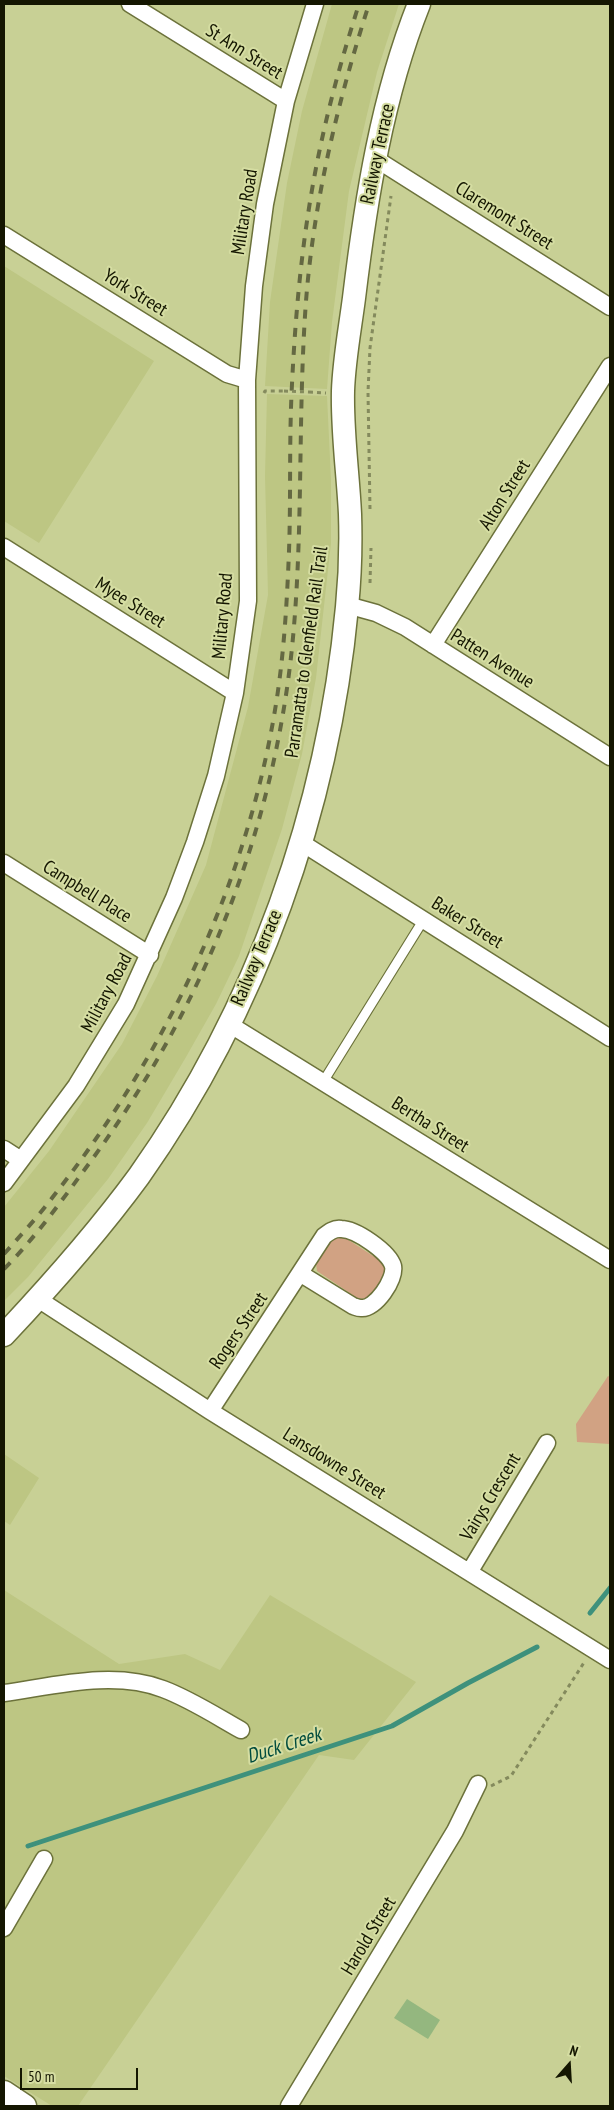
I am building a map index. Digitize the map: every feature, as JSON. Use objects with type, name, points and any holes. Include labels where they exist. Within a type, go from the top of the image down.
[{"type":"main road","name":"Railway Terrace","points":[[4,1335],[38,1299],[106,1218],[141,1173],[182,1108],[215,1052],[253,972],[276,917],[302,843],[331,719],[360,514],[344,447],[343,392],[346,348],[361,240],[376,159],[400,55],[419,4]]},
{"type":"main road","points":[[4,2092],[25,2106]]},
{"type":"street","name":"St Ann Street","points":[[130,4],[286,101]]},
{"type":"street","name":"Military Road","points":[[4,1183],[76,1086],[126,1004],[150,955],[174,898],[195,842],[216,776],[235,693],[248,601],[247,380],[254,286],[265,204],[286,101],[316,4]]},
{"type":"street","name":"Claremont Street","points":[[376,159],[610,307]]},
{"type":"street","name":"York Street","points":[[4,235],[226,374],[247,380]]},
{"type":"street","name":"Alton Street","points":[[433,645],[610,366]]},
{"type":"street","name":"Myee Street","points":[[4,547],[235,693]]},
{"type":"street","name":"Patten Avenue","points":[[347,605],[376,613],[405,627],[610,757]]},
{"type":"street","name":"Baker Street","points":[[302,843],[610,1038]]},
{"type":"street","name":"Campbell Place","points":[[4,863],[150,955]]},
{"type":"street","name":"Bertha Street","points":[[229,1024],[610,1260]]},
{"type":"street","points":[[4,1149],[21,1160]]},
{"type":"street","name":"Rogers Street","points":[[210,1410],[301,1274],[324,1236],[332,1230],[340,1228],[349,1230],[383,1251],[390,1259],[394,1269],[391,1281],[379,1299],[370,1306],[361,1309],[301,1274]]},
{"type":"street","name":"Lansdowne Street","points":[[38,1299],[210,1410],[610,1660]]},
{"type":"street","name":"Vairys Crescent","points":[[470,1571],[547,1443]]},
{"type":"street","points":[[4,1693],[92,1681],[132,1682],[163,1689],[241,1730]]},
{"type":"street","name":"Harold Street","points":[[290,2106],[455,1831],[476,1789]]},
{"type":"street","points":[[4,1928],[44,1859]]},
{"type":"lane","points":[[323,1082],[424,919]]},
{"type":"path","points":[[360,514],[374,321],[391,196]]},
{"type":"path","points":[[264,391],[327,393]]},
{"type":"path","points":[[370,583],[371,542]]},
{"type":"path","points":[[476,1789],[510,1776],[593,1649]]},
{"type":"shaded area","points":[[332,4],[399,4],[377,72],[349,191],[332,322],[327,389],[265,386],[270,302],[287,183],[302,111]]},
{"type":"shaded area","points":[[4,266],[154,361],[39,543],[4,521]]},
{"type":"shaded area","points":[[267,394],[327,396],[331,480],[331,543],[316,678],[302,754],[282,829],[239,956],[216,1004],[186,1057],[147,1123],[108,1179],[28,1277],[4,1301],[4,1207],[49,1151],[122,1044],[157,976],[206,865],[248,707],[268,595],[265,476]]},
{"type":"shaded area","points":[[338,1236],[347,1239],[384,1263],[384,1275],[378,1288],[368,1297],[363,1299],[357,1298],[317,1271],[316,1263],[330,1240]]},
{"type":"shaded area","points":[[608,1376],[610,1377],[610,1444],[577,1442],[576,1424]]},
{"type":"shaded area","points":[[4,1454],[39,1478],[10,1525],[4,1521]]},
{"type":"shaded area","points":[[4,1590],[119,1664],[185,1654],[220,1670],[270,1595],[416,1682],[354,1760],[319,1755],[78,2106],[52,2106],[4,2076]]},
{"type":"building","points":[[407,1999],[440,2020],[428,2039],[394,2018]]},
{"type":"waterway","name":"Duck Creek","points":[[590,1613],[610,1588]]},
{"type":"waterway","name":"Duck Creek","points":[[28,1846],[392,1726],[537,1647]]},
{"type":"railway","points":[[4,1254],[52,1198],[93,1143],[131,1086],[165,1027],[196,965],[222,902],[245,837],[263,771],[276,704],[283,647],[289,551],[292,384],[299,292],[310,200],[326,122],[359,4]]},
{"type":"railway","points":[[4,1269],[36,1233],[85,1169],[127,1108],[165,1045],[199,980],[228,912],[252,843],[271,772],[285,700],[294,626],[299,545],[302,383],[306,301],[315,225],[321,188],[347,77],[369,4]]}]
